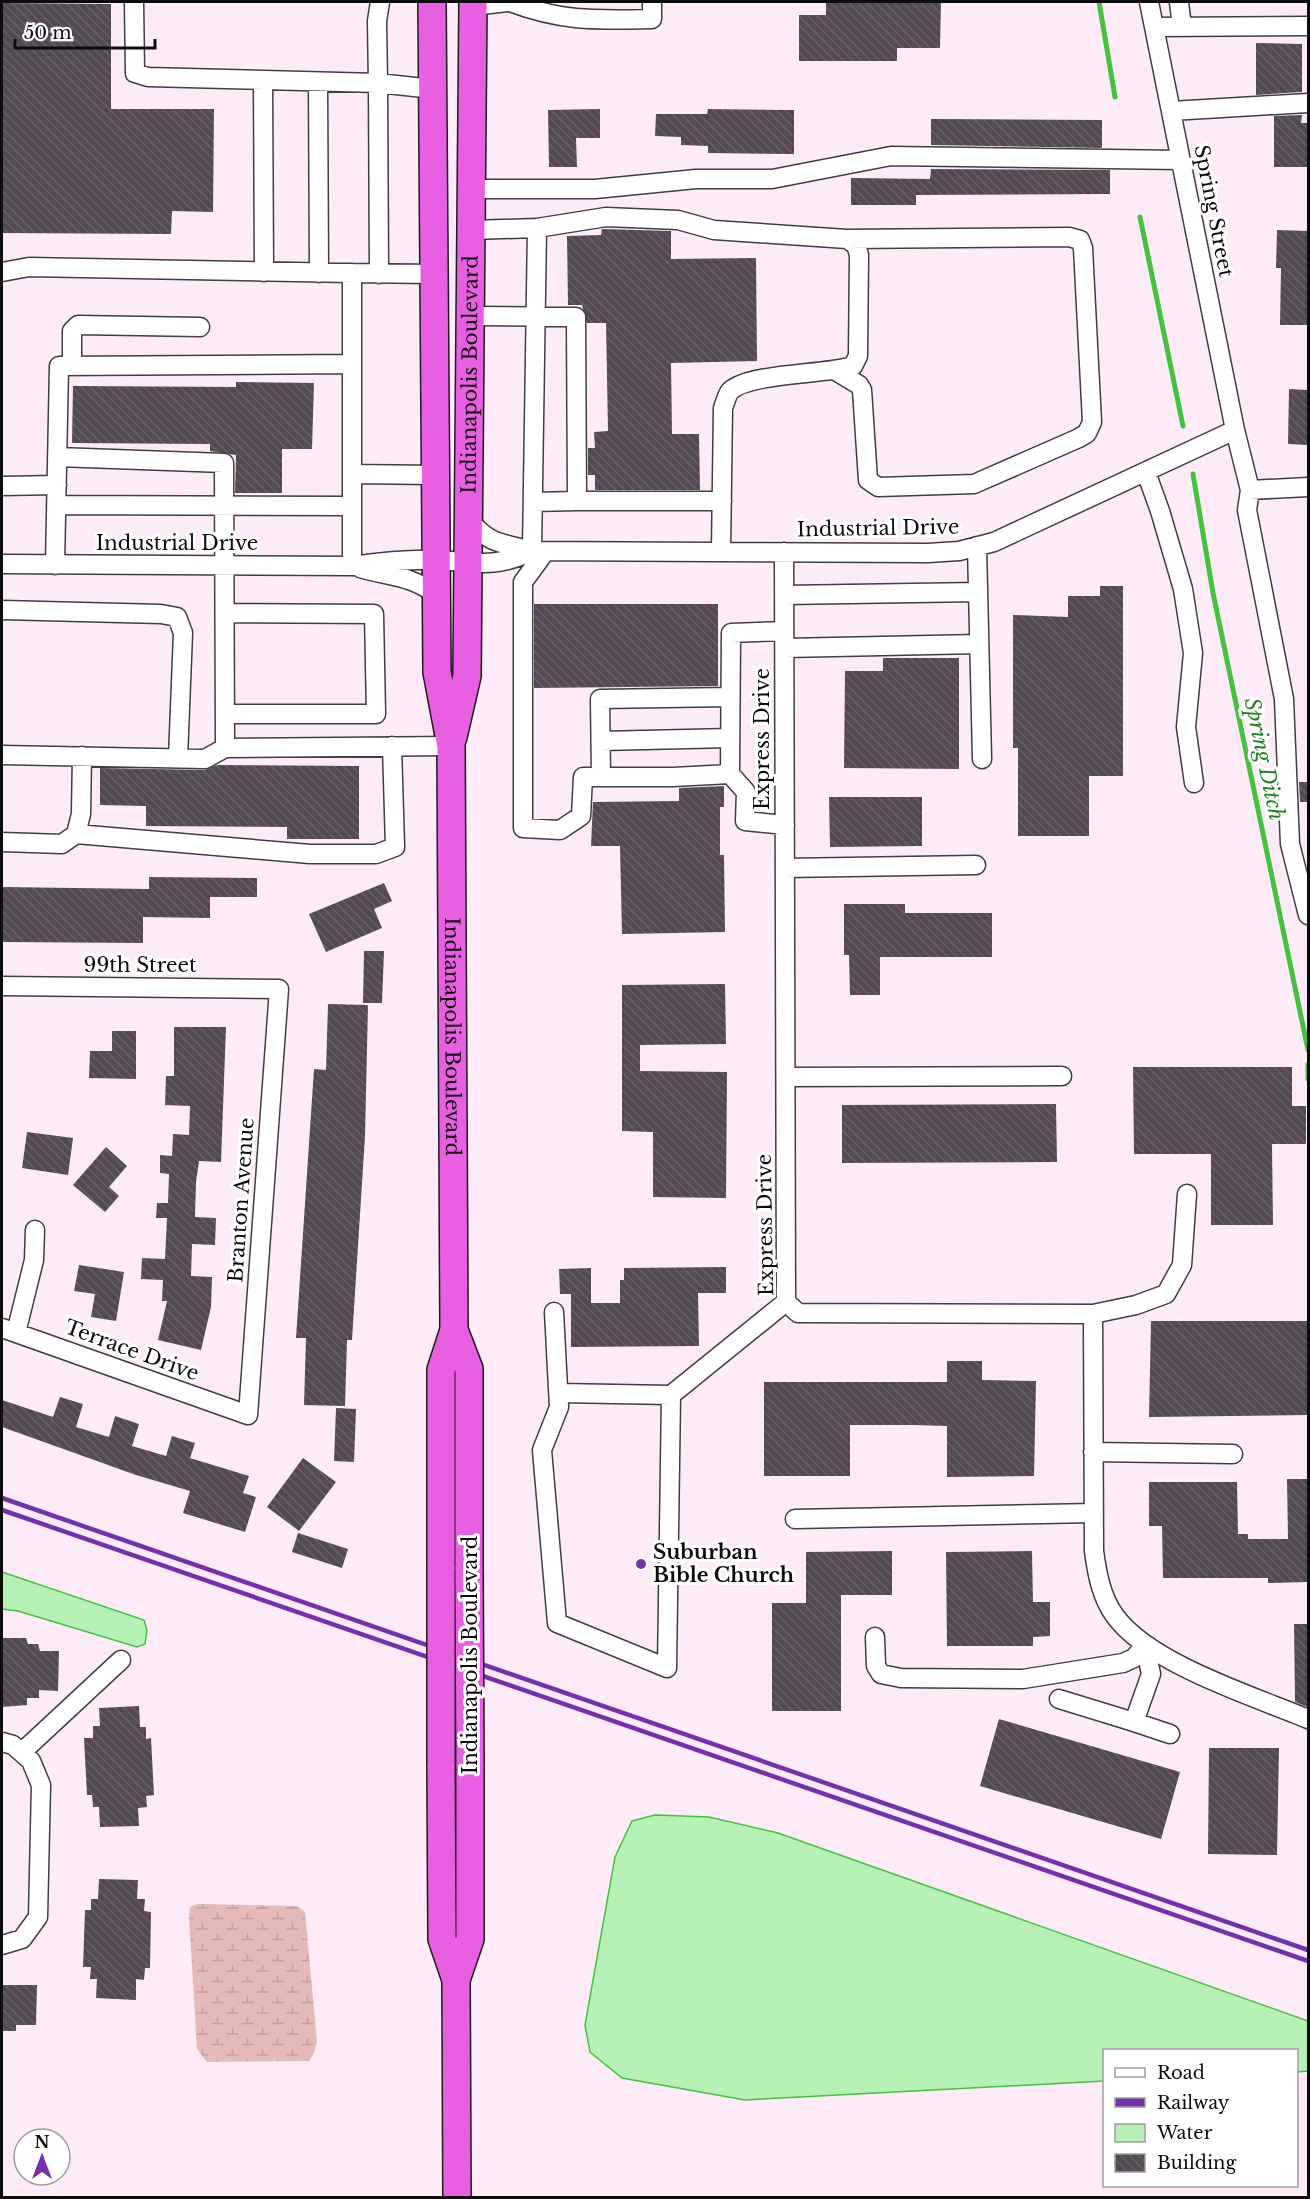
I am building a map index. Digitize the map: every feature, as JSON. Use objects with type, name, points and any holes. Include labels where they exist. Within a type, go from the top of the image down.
[{"type":"highway","name":"Indianapolis Boulevard","points":[[432,2],[437,672],[451,746],[454,1330],[441,1370],[442,1940],[456,1980],[457,2198]]},
{"type":"highway","name":"Indianapolis Boulevard","points":[[451,746],[467,676],[470,563],[473,4]]},
{"type":"highway","name":"Indianapolis Boulevard","points":[[454,1330],[469,1369],[470,1570],[470,1940],[456,1980]]},
{"type":"street","points":[[134,2],[135,73],[148,77],[378,84],[433,89]]},
{"type":"street","points":[[379,274],[377,21],[380,2]]},
{"type":"street","points":[[473,4],[516,3],[575,20],[652,19],[652,2]]},
{"type":"street","name":"Spring Street","points":[[1149,2],[1235,430],[1250,490],[1247,510],[1284,699],[1290,844],[1308,915]]},
{"type":"street","points":[[1179,2],[1182,27]]},
{"type":"street","points":[[1155,27],[1308,26]]},
{"type":"street","points":[[263,80],[264,272]]},
{"type":"street","points":[[318,82],[320,273]]},
{"type":"street","points":[[1171,111],[1308,103]]},
{"type":"street","points":[[472,189],[595,189],[696,179],[772,179],[891,156],[1181,160]]},
{"type":"street","points":[[472,230],[537,228],[606,217],[678,220],[714,230],[847,239],[1069,237],[1080,240],[1083,248],[1092,422],[1087,433],[1079,438],[974,484],[878,487],[868,480],[862,390],[860,385],[836,371]]},
{"type":"street","points":[[537,228],[533,502],[538,551],[523,582],[523,828],[560,830],[581,816],[583,777],[673,777],[730,774]]},
{"type":"street","points":[[721,552],[723,408],[729,392],[744,381],[836,371],[853,366],[858,356],[860,255],[856,245],[847,239]]},
{"type":"street","points":[[2,272],[29,267],[434,274]]},
{"type":"street","points":[[352,273],[352,566]]},
{"type":"street","points":[[471,316],[576,317],[578,501]]},
{"type":"street","points":[[72,366],[72,331],[78,325],[200,327]]},
{"type":"street","points":[[56,565],[59,366],[352,364]]},
{"type":"street","name":"Industrial Drive","points":[[470,521],[483,537],[493,543],[538,551],[928,554],[994,542],[1235,430]]},
{"type":"street","points":[[57,457],[224,462],[225,748]]},
{"type":"street","points":[[1146,472],[1183,589],[1193,653],[1186,727],[1194,783]]},
{"type":"street","points":[[352,474],[436,475]]},
{"type":"street","points":[[2,486],[57,486]]},
{"type":"street","points":[[1250,490],[1308,487]]},
{"type":"street","points":[[533,502],[722,501]]},
{"type":"street","points":[[56,505],[352,506]]},
{"type":"street","points":[[976,546],[982,759]]},
{"type":"street","name":"Industrial Drive","points":[[2,564],[352,566],[394,561],[510,562],[538,551]]},
{"type":"street","name":"Express Drive","points":[[784,552],[786,1302],[798,1313],[1093,1314],[1136,1305],[1166,1293],[1182,1265],[1187,1194]]},
{"type":"street","name":"Industrial Drive","points":[[352,566],[394,577],[409,578],[436,595]]},
{"type":"street","points":[[784,595],[978,592]]},
{"type":"street","points":[[2,610],[161,614],[177,617],[183,633],[178,758]]},
{"type":"street","points":[[225,613],[374,614],[376,714],[225,714]]},
{"type":"street","points":[[785,825],[745,821],[746,792],[730,774],[731,633],[784,640],[979,644]]},
{"type":"street","points":[[602,777],[600,699],[730,697]]},
{"type":"street","points":[[601,741],[730,738]]},
{"type":"street","points":[[2,842],[62,844],[76,834],[310,854],[376,854],[395,847],[392,816],[393,746]]},
{"type":"street","points":[[2,755],[205,759],[225,748],[451,746]]},
{"type":"street","points":[[76,834],[81,814],[82,756]]},
{"type":"street","points":[[785,868],[976,866]]},
{"type":"street","name":"99th Street","points":[[2,986],[279,989]]},
{"type":"street","name":"Branton Avenue","points":[[248,1415],[279,989]]},
{"type":"street","points":[[786,1077],[1062,1076]]},
{"type":"street","points":[[9,1331],[34,1260],[35,1230]]},
{"type":"street","points":[[559,1393],[671,1395],[786,1302]]},
{"type":"street","points":[[554,1312],[559,1407],[542,1450],[557,1623],[668,1668],[671,1395]]},
{"type":"street","points":[[1093,1314],[1094,1551],[1099,1581],[1114,1615],[1138,1641],[1184,1666],[1308,1719]]},
{"type":"street","name":"Terrace Drive","points":[[9,1331],[248,1415]]},
{"type":"street","points":[[1093,1452],[1233,1454]]},
{"type":"street","points":[[795,1519],[1094,1513]]},
{"type":"street","points":[[875,1636],[876,1666],[881,1674],[901,1678],[1023,1679],[1123,1663],[1134,1658],[1145,1645]]},
{"type":"street","points":[[1134,1722],[1151,1674],[1145,1645]]},
{"type":"street","points":[[22,1752],[122,1660]]},
{"type":"street","points":[[1059,1699],[1170,1734]]},
{"type":"street","points":[[2,1742],[13,1744],[31,1761],[40,1785],[38,1917],[22,1939],[2,1945]]},
{"type":"green space","points":[[199,1904],[297,1906],[305,1912],[317,2042],[309,2061],[207,2062],[197,2049],[189,1917],[190,1907]]},
{"type":"water","points":[[2,1572],[144,1620],[147,1630],[145,1644],[137,1647],[18,1611],[2,1609]]},
{"type":"water","points":[[655,1815],[709,1817],[778,1833],[1308,2021],[1308,2071],[1298,2072],[1298,2049],[1103,2049],[1103,2081],[745,2100],[622,2078],[590,2052],[585,2025],[615,1857],[632,1821]]},
{"type":"building","points":[[826,2],[941,2],[940,48],[897,48],[897,61],[799,61],[799,15],[826,15]]},
{"type":"building","points":[[2,3],[111,4],[111,109],[214,109],[213,212],[172,211],[171,234],[2,233]]},
{"type":"building","points":[[1256,43],[1302,44],[1302,92],[1256,95]]},
{"type":"building","points":[[600,109],[600,138],[576,138],[577,167],[549,167],[548,110]]},
{"type":"building","points":[[708,109],[794,110],[794,154],[708,153],[708,146],[681,145],[681,137],[655,136],[656,114],[707,114]]},
{"type":"building","points":[[1302,115],[1301,123],[1308,123],[1308,167],[1274,167],[1274,116]]},
{"type":"building","points":[[931,119],[1102,120],[1102,148],[931,145]]},
{"type":"building","points":[[931,169],[1110,170],[1110,194],[916,195],[916,205],[851,205],[851,178],[930,179]]},
{"type":"building","points":[[602,229],[671,231],[671,259],[756,258],[757,361],[671,363],[672,434],[699,434],[700,490],[595,490],[595,475],[588,475],[588,448],[595,448],[594,432],[608,431],[606,323],[587,323],[582,305],[568,305],[567,236],[601,235]]},
{"type":"building","points":[[1277,230],[1308,231],[1308,325],[1280,325],[1281,268],[1276,268]]},
{"type":"building","points":[[236,382],[314,383],[312,449],[282,449],[282,493],[235,493],[236,455],[210,451],[210,444],[72,443],[73,386],[236,387]]},
{"type":"building","points":[[1289,389],[1308,390],[1308,445],[1288,444]]},
{"type":"building","points":[[1100,586],[1123,586],[1123,776],[1089,776],[1089,836],[1018,836],[1018,748],[1013,748],[1013,615],[1068,617],[1068,596],[1100,596]]},
{"type":"building","points":[[534,604],[718,604],[718,686],[534,688]]},
{"type":"building","points":[[883,658],[959,658],[959,769],[844,768],[845,671],[883,671]]},
{"type":"building","points":[[217,765],[359,766],[359,839],[287,839],[287,827],[146,826],[146,806],[100,805],[100,768],[205,770]]},
{"type":"building","points":[[1299,782],[1308,782],[1308,802],[1300,802]]},
{"type":"building","points":[[724,786],[724,807],[720,807],[720,855],[724,855],[725,932],[622,934],[620,846],[591,846],[593,802],[679,801],[679,788]]},
{"type":"building","points":[[829,797],[922,797],[922,846],[830,847]]},
{"type":"building","points":[[149,877],[257,878],[257,897],[210,897],[210,918],[143,917],[143,943],[2,942],[2,887],[149,889]]},
{"type":"building","points":[[384,883],[392,901],[374,909],[382,928],[326,952],[309,914]]},
{"type":"building","points":[[844,904],[905,904],[905,913],[992,913],[992,957],[880,957],[880,995],[850,995],[849,955],[844,955]]},
{"type":"building","points":[[364,951],[384,951],[382,1003],[363,1003]]},
{"type":"building","points":[[725,984],[726,1044],[640,1045],[640,1071],[727,1072],[726,1198],[653,1197],[653,1132],[622,1131],[622,985]]},
{"type":"building","points":[[328,1004],[368,1005],[365,1136],[352,1340],[347,1340],[345,1406],[304,1405],[306,1338],[296,1338],[314,1069],[326,1070]]},
{"type":"building","points":[[174,1027],[226,1027],[221,1162],[199,1161],[196,1182],[195,1217],[216,1218],[215,1245],[192,1244],[191,1276],[212,1277],[211,1307],[201,1350],[158,1340],[167,1301],[162,1301],[163,1280],[141,1279],[142,1258],[165,1259],[167,1218],[156,1218],[157,1203],[168,1203],[169,1174],[160,1173],[160,1155],[172,1156],[173,1134],[189,1135],[190,1106],[165,1105],[166,1076],[174,1076]]},
{"type":"building","points":[[112,1031],[136,1031],[136,1079],[89,1078],[90,1051],[112,1051]]},
{"type":"building","points":[[1133,1067],[1292,1067],[1292,1106],[1306,1106],[1306,1144],[1272,1144],[1273,1225],[1211,1225],[1211,1154],[1134,1154]]},
{"type":"building","points":[[1056,1104],[1057,1162],[842,1163],[842,1105]]},
{"type":"building","points":[[27,1132],[73,1138],[68,1175],[22,1168]]},
{"type":"building","points":[[106,1147],[127,1166],[109,1187],[119,1196],[105,1212],[73,1185]]},
{"type":"building","points":[[79,1265],[124,1272],[116,1321],[91,1317],[95,1294],[74,1291]]},
{"type":"building","points":[[726,1267],[726,1293],[698,1293],[699,1346],[571,1347],[571,1294],[560,1294],[559,1269],[591,1268],[591,1303],[620,1303],[620,1280],[624,1280],[624,1268]]},
{"type":"building","points":[[1151,1321],[1308,1321],[1308,1415],[1149,1417]]},
{"type":"building","points":[[947,1361],[982,1361],[982,1380],[1036,1381],[1034,1476],[947,1477],[947,1426],[850,1425],[850,1476],[764,1476],[764,1382],[947,1382]]},
{"type":"building","points":[[60,1397],[83,1404],[76,1427],[109,1437],[115,1416],[139,1424],[132,1446],[166,1456],[172,1436],[195,1443],[190,1458],[249,1476],[243,1493],[256,1497],[245,1532],[183,1513],[190,1491],[136,1475],[2,1427],[2,1400],[53,1417]]},
{"type":"building","points":[[336,1408],[356,1409],[354,1462],[334,1461]]},
{"type":"building","points":[[303,1458],[336,1482],[299,1531],[267,1507]]},
{"type":"building","points":[[1287,1479],[1308,1479],[1308,1582],[1268,1583],[1268,1578],[1163,1578],[1162,1526],[1149,1526],[1149,1482],[1237,1482],[1238,1534],[1248,1534],[1248,1539],[1288,1539]]},
{"type":"building","points":[[298,1533],[348,1549],[342,1568],[292,1552]]},
{"type":"building","points":[[892,1551],[892,1595],[841,1595],[841,1711],[772,1711],[772,1603],[806,1603],[806,1552]]},
{"type":"building","points":[[1032,1551],[1033,1602],[1050,1602],[1050,1636],[1033,1637],[1033,1646],[947,1646],[946,1552]]},
{"type":"building","points":[[1294,1624],[1308,1624],[1308,1707],[1295,1702]]},
{"type":"building","points":[[2,1638],[26,1638],[28,1644],[38,1644],[40,1651],[59,1651],[58,1691],[39,1690],[39,1698],[27,1698],[27,1705],[2,1707]]},
{"type":"building","points":[[139,1706],[140,1727],[146,1727],[146,1739],[151,1738],[154,1795],[146,1796],[147,1807],[138,1808],[139,1826],[100,1827],[99,1807],[93,1807],[92,1795],[87,1795],[84,1738],[93,1738],[93,1726],[100,1726],[99,1708]]},
{"type":"building","points":[[999,1719],[1180,1772],[1161,1839],[980,1786]]},
{"type":"building","points":[[1209,1748],[1279,1748],[1277,1855],[1208,1854]]},
{"type":"building","points":[[99,1879],[138,1880],[137,1899],[145,1899],[144,1911],[151,1912],[150,1968],[145,1968],[144,1980],[136,1979],[136,2000],[96,1998],[97,1979],[90,1979],[91,1967],[83,1967],[85,1910],[91,1910],[91,1899],[98,1899]]},
{"type":"building","points":[[2,1985],[37,1985],[36,2025],[16,2025],[16,2031],[2,2031]]},
{"type":"waterway","name":"Spring Ditch","points":[[1099,2],[1115,97]]},
{"type":"waterway","name":"Spring Ditch","points":[[1140,217],[1183,426]]},
{"type":"waterway","name":"Spring Ditch","points":[[1193,474],[1213,593],[1308,1050]]},
{"type":"waterway","name":"Spring Ditch","points":[[1308,1064],[1308,1079]]},
{"type":"railway","points":[[2,1498],[1308,1950]]},
{"type":"railway","points":[[2,1510],[1308,1961]]},
{"type":"place","name":"Suburban Bible Church","points":[[641,1564]]}]
